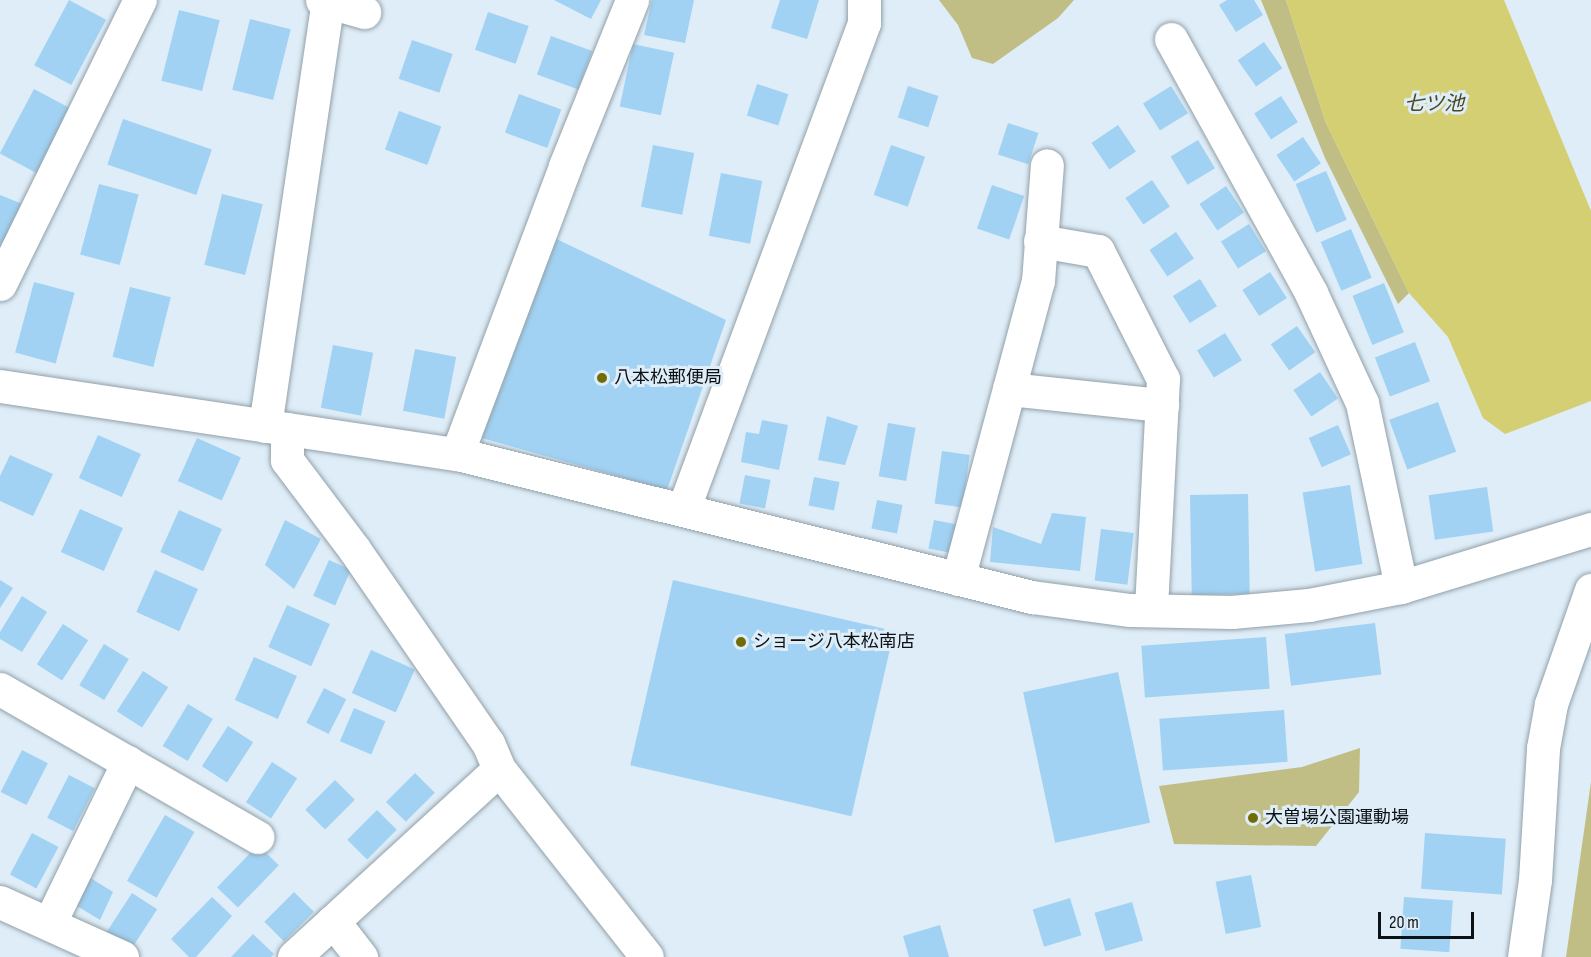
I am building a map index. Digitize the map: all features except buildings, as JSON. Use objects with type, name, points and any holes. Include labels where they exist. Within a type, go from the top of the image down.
[{"type":"street","points":[[0,285],[140,0]]},
{"type":"street","points":[[457,454],[565,166],[632,0]]},
{"type":"street","points":[[683,510],[864,23],[864,0]]},
{"type":"street","points":[[364,12],[325,1],[276,428],[286,460],[354,549],[488,743],[499,770],[647,957]]},
{"type":"street","points":[[1171,39],[1311,294],[1362,403],[1401,587]]},
{"type":"street","points":[[958,579],[1038,282],[1047,165]]},
{"type":"street","points":[[1040,241],[1098,251],[1163,379],[1151,610]]},
{"type":"street","points":[[0,386],[457,454],[1032,597],[1151,610],[1232,612],[1309,604],[1401,587],[1591,529]]},
{"type":"street","points":[[1009,389],[1162,405]]},
{"type":"street","points":[[1524,957],[1547,726],[1591,590]]},
{"type":"street","points":[[0,688],[257,837]]},
{"type":"street","points":[[50,922],[128,762]]},
{"type":"street","points":[[294,957],[499,770]]},
{"type":"street","points":[[0,902],[50,922],[122,957]]},
{"type":"street","points":[[333,921],[361,957]]},
{"type":"shaded area","points":[[939,0],[1074,0],[1058,18],[993,64],[972,58],[958,25]]},
{"type":"shaded area","points":[[1261,0],[1286,0],[1326,123],[1409,293],[1398,304],[1325,158]]},
{"type":"shaded area","name":"大曽場公園運動場","points":[[1360,748],[1359,792],[1316,846],[1174,844],[1159,786],[1302,767]]},
{"type":"shaded area","points":[[1591,782],[1591,957],[1566,957]]},
{"type":"water","name":"七ツ池","points":[[1286,0],[1504,0],[1591,211],[1591,401],[1505,434],[1483,418],[1448,337],[1409,293],[1326,123]]},
{"type":"place","name":"八本松郵便局","points":[[602,378]]},
{"type":"place","name":"ショージ八本松南店","points":[[741,642]]},
{"type":"place","name":"大曽場公園運動場","points":[[1253,818]]}]
